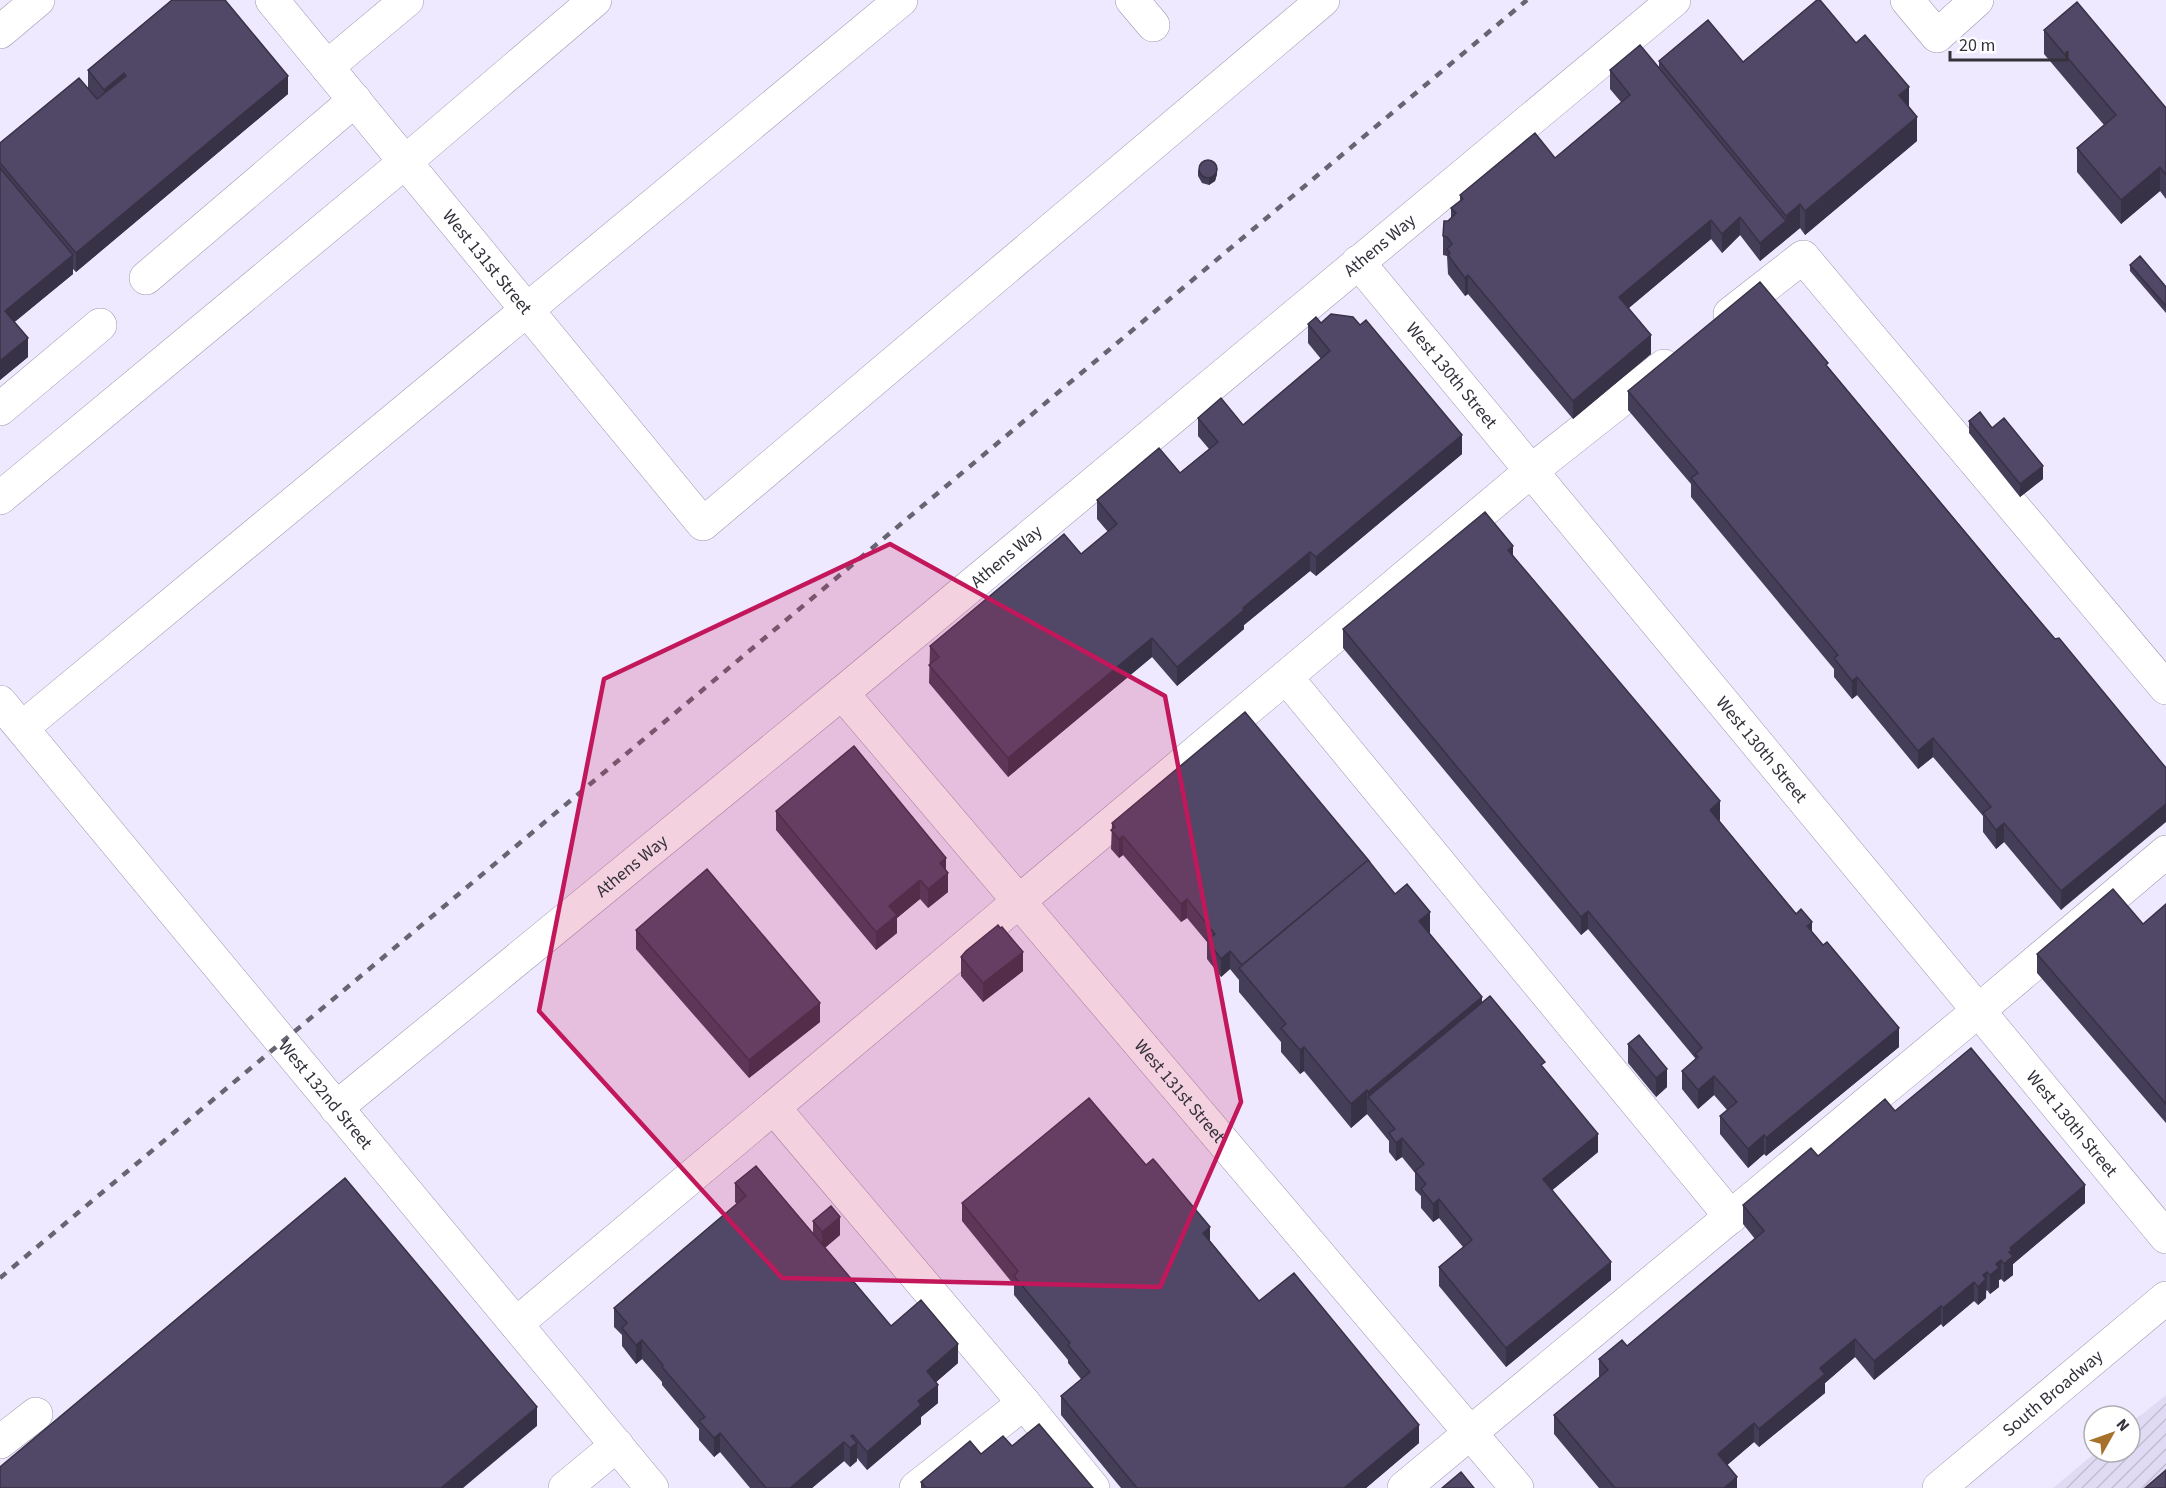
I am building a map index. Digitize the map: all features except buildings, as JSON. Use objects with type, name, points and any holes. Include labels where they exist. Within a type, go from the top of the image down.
[{"type":"street","points":[[0,32],[38,0]]},
{"type":"street","name":"West 131st Street","points":[[272,0],[703,524],[1323,0]]},
{"type":"street","points":[[327,67],[407,0]]},
{"type":"street","points":[[0,498],[405,162],[594,0]]},
{"type":"street","points":[[22,728],[901,0]]},
{"type":"street","points":[[1132,0],[1153,25]]},
{"type":"street","name":"Athens Way","points":[[336,1108],[842,693],[1674,0]]},
{"type":"street","points":[[1907,0],[1937,36],[1977,0]]},
{"type":"street","points":[[146,278],[355,100]]},
{"type":"street","points":[[516,1324],[1531,471],[1803,257],[2166,688]]},
{"type":"street","name":"West 130th Street","points":[[1358,262],[2166,1237]]},
{"type":"street","points":[[0,409],[100,325]]},
{"type":"street","points":[[1286,677],[1731,1216]]},
{"type":"street","name":"West 131st Street","points":[[842,693],[1517,1488]]},
{"type":"street","name":"West 132nd Street","points":[[0,702],[652,1488]]},
{"type":"street","points":[[1404,1488],[2166,852]]},
{"type":"street","points":[[774,1108],[1024,1403],[1093,1488]]},
{"type":"street","name":"South Broadway","points":[[1939,1488],[2166,1298]]},
{"type":"street","points":[[916,1488],[1024,1403]]},
{"type":"street","points":[[0,1442],[36,1414]]},
{"type":"street","points":[[565,1488],[617,1445]]},
{"type":"highlighted area","points":[[890,544],[1165,696],[1241,1102],[1160,1287],[782,1278],[539,1011],[604,679]]},
{"type":"shaded area","points":[[2166,1395],[2166,1488],[2053,1488],[2082,1464],[2142,1464],[2142,1414]]},
{"type":"railway","points":[[0,1278],[1527,0]]}]
